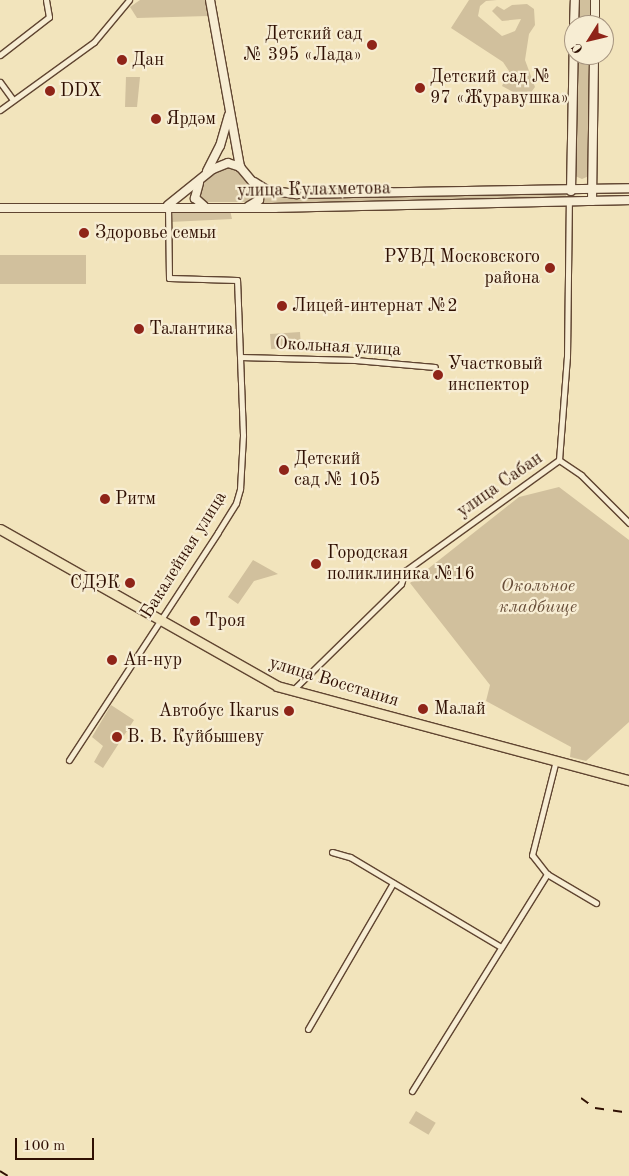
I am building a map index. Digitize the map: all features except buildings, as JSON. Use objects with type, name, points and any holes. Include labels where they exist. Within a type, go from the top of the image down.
[{"type":"main road","points":[[210,0],[229,115],[240,167]]},
{"type":"main road","points":[[574,15],[575,0]]},
{"type":"main road","points":[[595,0],[595,15]]},
{"type":"main road","points":[[570,201],[572,188],[574,65]]},
{"type":"main road","points":[[592,201],[594,65]]},
{"type":"main road","points":[[204,206],[195,198],[202,178],[220,146],[229,115]]},
{"type":"main road","points":[[168,206],[220,165],[228,163],[240,167],[254,182],[260,197],[249,206]]},
{"type":"main road","name":"улица Кулахметова","points":[[254,182],[267,190],[297,194],[629,188]]},
{"type":"main road","name":"улица Кулахметова","points":[[0,208],[629,200]]},
{"type":"main road","name":"улица Восстания","points":[[0,529],[256,676],[293,690],[629,780]]},
{"type":"street","points":[[0,55],[48,17],[46,0]]},
{"type":"street","points":[[0,110],[94,42],[129,0]]},
{"type":"street","points":[[0,82],[13,100]]},
{"type":"street","name":"улица Сабан","points":[[293,690],[401,584],[405,571],[559,460],[567,357],[570,201]]},
{"type":"street","name":"Бакалейная улица","points":[[69,760],[218,532],[239,495],[243,435],[236,280],[169,278],[168,206]]},
{"type":"street","name":"Окольная улица","points":[[240,358],[355,360],[435,367]]},
{"type":"street","points":[[559,460],[581,475],[629,524]]},
{"type":"street","points":[[556,760],[532,855],[547,874],[596,903]]},
{"type":"street","points":[[332,852],[350,857],[501,947]]},
{"type":"street","points":[[412,1091],[547,874]]},
{"type":"street","points":[[308,1029],[393,883]]},
{"type":"green space","points":[[140,0],[206,0],[208,16],[137,18],[130,7]]},
{"type":"green space","points":[[469,0],[497,0],[486,1],[480,6],[478,16],[502,36],[515,31],[521,19],[502,21],[492,11],[497,6],[504,10],[512,5],[527,4],[534,9],[535,25],[529,34],[525,60],[535,87],[526,99],[502,86],[509,71],[503,62],[451,28]]},
{"type":"green space","points":[[577,0],[591,0],[591,15],[577,15]]},
{"type":"green space","points":[[576,65],[591,65],[589,176],[582,179],[575,176]]},
{"type":"green space","points":[[126,77],[140,77],[137,107],[125,107]]},
{"type":"green space","points":[[228,165],[240,171],[251,186],[252,198],[246,202],[204,202],[198,199],[202,184],[209,176]]},
{"type":"green space","points":[[566,195],[566,199],[263,203],[264,196]]},
{"type":"green space","points":[[230,210],[232,219],[170,222],[171,211]]},
{"type":"green space","points":[[0,255],[86,255],[86,284],[0,284]]},
{"type":"green space","points":[[300,332],[301,347],[271,349],[270,334]]},
{"type":"green space","name":"Окольное кладбище","points":[[559,487],[629,540],[629,722],[586,761],[570,757],[571,747],[486,701],[490,685],[410,583],[519,497]]},
{"type":"green space","points":[[253,560],[278,574],[254,581],[238,604],[228,597]]},
{"type":"green space","points":[[111,705],[134,720],[103,768],[94,762],[103,746],[92,737]]},
{"type":"green space","points":[[416,1111],[436,1123],[429,1135],[409,1123]]},
{"type":"railway","points":[[581,1098],[595,1108],[629,1113]]},
{"type":"railway","points":[[0,1171],[8,1176]]},
{"type":"place","name":"Детский сад № 395 «Лада»","points":[[372,45]]},
{"type":"place","name":"Дан","points":[[122,60]]},
{"type":"place","name":"Детский сад № 97 «Журавушка»","points":[[420,88]]},
{"type":"place","name":"DDX","points":[[50,91]]},
{"type":"place","name":"Ярдәм","points":[[156,119]]},
{"type":"place","name":"Здоровье семьи","points":[[84,233]]},
{"type":"place","name":"РУВД Московского района","points":[[550,268]]},
{"type":"place","name":"Лицей-интернат №2","points":[[282,306]]},
{"type":"place","name":"Талантика","points":[[139,329]]},
{"type":"place","name":"Участковый инспектор","points":[[438,375]]},
{"type":"place","name":"Детский сад № 105","points":[[284,470]]},
{"type":"place","name":"Ритм","points":[[105,499]]},
{"type":"place","name":"Городская поликлиника №16","points":[[316,564]]},
{"type":"place","name":"СДЭК","points":[[130,583]]},
{"type":"place","name":"Троя","points":[[195,621]]},
{"type":"place","name":"Ан-нур","points":[[112,660]]},
{"type":"place","name":"Малай","points":[[423,709]]},
{"type":"place","name":"Автобус Ikarus","points":[[289,711]]},
{"type":"place","name":"В. В. Куйбышеву","points":[[117,737]]}]
